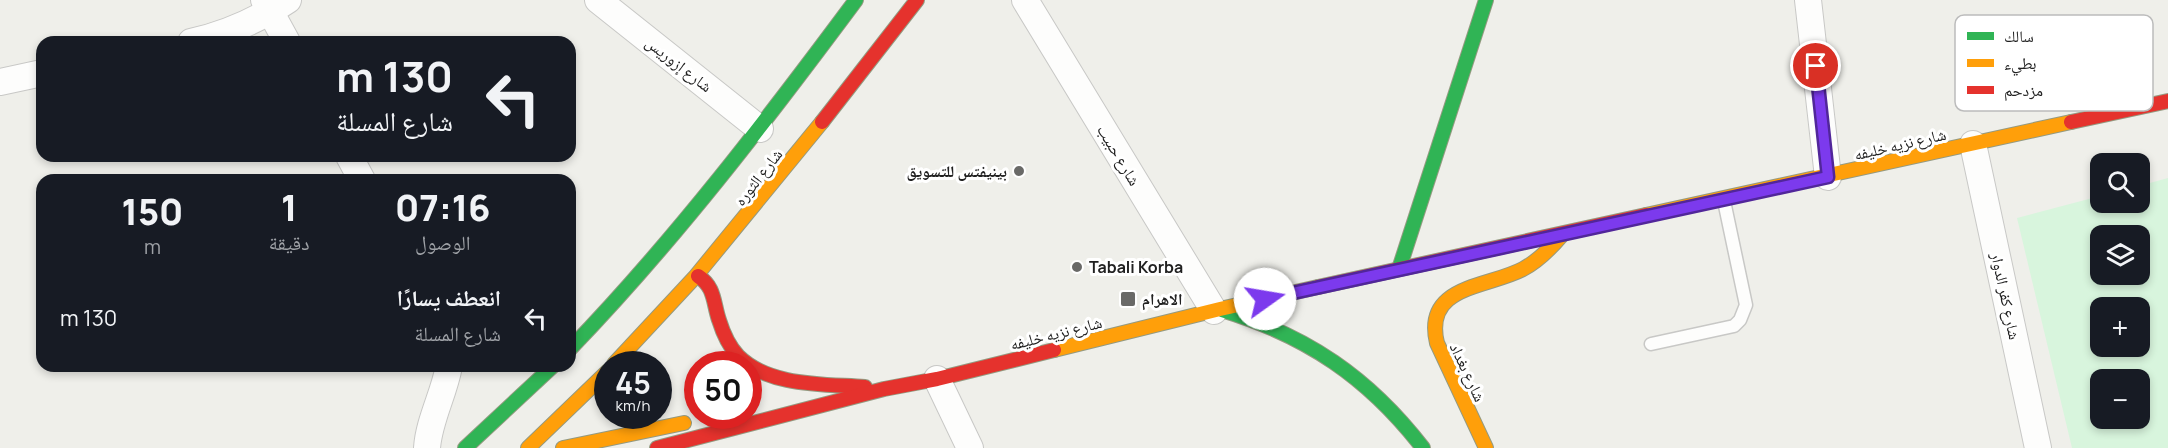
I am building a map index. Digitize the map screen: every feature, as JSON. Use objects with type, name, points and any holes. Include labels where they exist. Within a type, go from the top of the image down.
[{"type":"main road","name":"شارع الثوره","points":[[576,343],[691,217],[856,0]]},
{"type":"main road","name":"شارع الثوره","points":[[626,351],[698,276],[749,215],[917,0]]},
{"type":"main road","points":[[1399,269],[1486,0]]},
{"type":"main road","name":"شارع نزيه خليفه","points":[[2153,104],[2168,101]]},
{"type":"main road","name":"شارع نزيه خليفه","points":[[657,448],[884,389],[937,379],[1217,310],[2123,111]]},
{"type":"main road","name":"شارع بغداد","points":[[1486,448],[1437,344],[1434,325],[1436,316],[1446,300],[1454,294],[1520,272],[1547,252],[1561,236]]},
{"type":"main road","points":[[698,276],[708,283],[714,293],[717,315],[728,342],[740,357],[756,369],[783,379],[884,389]]},
{"type":"main road","points":[[1217,310],[1267,323],[1331,358],[1369,388],[1403,423],[1423,448]]},
{"type":"main road","points":[[465,448],[547,372]]},
{"type":"main road","points":[[528,448],[594,384]]},
{"type":"main road","points":[[562,448],[686,423],[709,426],[722,432]]},
{"type":"street","name":"شارع إزوريس","points":[[598,0],[760,129]]},
{"type":"street","name":"شارع حبيب","points":[[1025,0],[1217,310]]},
{"type":"street","points":[[1808,0],[1828,177]]},
{"type":"street","points":[[212,36],[237,29],[274,4],[285,36]]},
{"type":"street","points":[[0,82],[36,74]]},
{"type":"street","name":"شارع كفر الدوار","points":[[1973,144],[2038,448]]},
{"type":"street","points":[[426,448],[448,372]]},
{"type":"street","points":[[937,379],[970,448]]},
{"type":"lane","points":[[1652,344],[1734,326],[1745,313],[1746,305],[1724,200]]},
{"type":"green space","points":[[2168,178],[2168,448],[2072,448],[2017,218],[2090,199],[2090,213],[2150,213],[2150,183]]},
{"type":"traffic: fast","points":[[576,343],[646,266],[719,179],[856,0]]},
{"type":"traffic: fast","points":[[1399,269],[1486,0]]},
{"type":"traffic: fast","points":[[1222,310],[1282,333],[1334,362],[1380,400],[1423,448]]},
{"type":"traffic: fast","points":[[465,448],[547,372]]},
{"type":"traffic: slow","points":[[626,351],[695,277],[822,122]]},
{"type":"traffic: slow","points":[[1646,215],[2071,122]]},
{"type":"traffic: slow","points":[[1486,448],[1437,343],[1435,324],[1439,310],[1461,291],[1528,266],[1544,254],[1561,236]]},
{"type":"traffic: slow","points":[[1054,350],[1318,287]]},
{"type":"traffic: slow","points":[[528,448],[594,384]]},
{"type":"traffic: slow","points":[[563,448],[684,423]]},
{"type":"traffic: jam","points":[[822,122],[917,0]]},
{"type":"traffic: jam","points":[[2153,104],[2168,101]]},
{"type":"traffic: jam","points":[[2071,122],[2122,111]]},
{"type":"traffic: jam","points":[[1318,287],[1646,215]]},
{"type":"traffic: jam","points":[[698,276],[711,290],[724,334],[729,343],[738,356],[751,366],[781,379],[865,387]]},
{"type":"traffic: jam","points":[[657,448],[884,389],[937,379],[1054,350]]},
{"type":"place","name":"بينيفتس للتسويق","points":[[1019,171]]},
{"type":"place","name":"Tabali Korba","points":[[1077,267]]},
{"type":"place","name":"الاهرام","points":[[1128,299]]},
{"type":"route","points":[[1265,299],[1828,177],[1816,66]]}]
